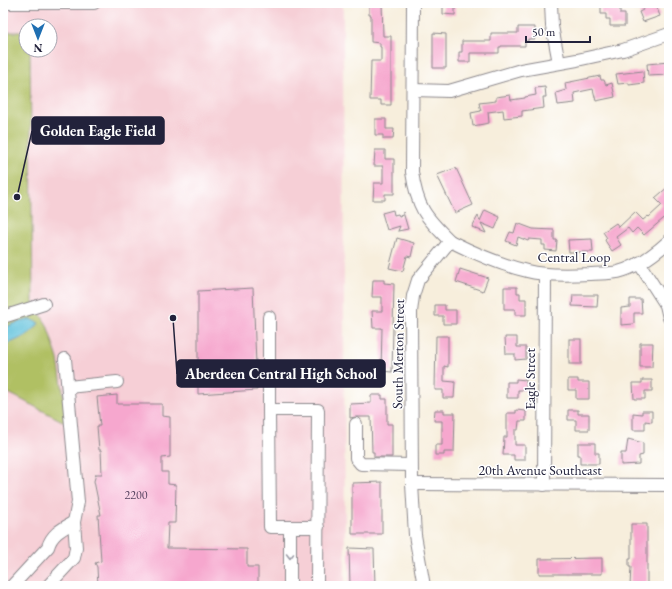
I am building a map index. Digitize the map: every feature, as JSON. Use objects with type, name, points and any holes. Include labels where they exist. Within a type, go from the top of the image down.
[{"type":"street","points":[[3,3],[94,3]]},
{"type":"street","points":[[413,3],[412,172],[415,191],[426,216],[450,241]]},
{"type":"street","points":[[551,3],[552,26],[559,63]]},
{"type":"street","points":[[413,90],[448,90],[521,70],[623,50],[669,34]]},
{"type":"street","name":"Central Loop","points":[[450,241],[465,249],[527,272],[582,275],[617,272],[628,268],[652,255],[669,241]]},
{"type":"street","name":"South Merton Street","points":[[424,586],[415,535],[411,465],[411,312],[413,296],[418,280],[450,241]]},
{"type":"street","points":[[638,263],[666,305],[669,318]]},
{"type":"street","name":"Eagle Street","points":[[544,485],[545,274]]},
{"type":"street","points":[[3,317],[44,304]]},
{"type":"street","points":[[269,316],[270,526],[318,527]]},
{"type":"street","points":[[48,586],[74,558],[76,548],[74,522],[78,502],[65,359]]},
{"type":"street","points":[[68,386],[117,382]]},
{"type":"street","points":[[269,410],[318,410],[317,586]]},
{"type":"street","points":[[356,424],[356,458],[361,464],[411,465]]},
{"type":"street","name":"20th Avenue Southeast","points":[[412,484],[669,485]]},
{"type":"street","points":[[12,586],[48,547],[55,534],[74,522]]},
{"type":"street","points":[[290,526],[290,586]]},
{"type":"shaded area","points":[[3,3],[343,3],[345,586],[3,586]]},
{"type":"green space","points":[[3,32],[18,32],[18,58],[30,58],[33,302],[47,325],[58,359],[68,424],[3,390]]},
{"type":"water","points":[[31,319],[39,323],[32,331],[3,346],[3,328]]},
{"type":"building","points":[[369,3],[382,3],[383,36],[391,36],[391,105],[381,105],[381,100],[370,100],[371,61],[381,61],[381,47],[380,43],[371,42],[371,15],[369,15]]},
{"type":"building","points":[[443,3],[455,3],[455,15],[443,14]]},
{"type":"building","points":[[601,3],[620,3],[620,14],[625,14],[625,26],[610,26],[610,19],[606,19],[606,14],[601,14]]},
{"type":"building","points":[[641,3],[655,3],[660,16],[643,22],[639,12],[643,10]]},
{"type":"building","points":[[518,27],[535,27],[535,39],[528,39],[528,41],[525,41],[525,46],[501,46],[499,47],[499,53],[470,53],[470,62],[459,62],[459,52],[462,52],[462,41],[491,41],[491,33],[518,33]]},
{"type":"building","points":[[433,33],[446,34],[446,68],[433,68]]},
{"type":"building","points":[[669,62],[669,75],[648,76],[647,64]]},
{"type":"building","points":[[643,71],[644,83],[629,85],[629,83],[618,84],[616,74]]},
{"type":"building","points":[[600,76],[601,80],[604,80],[606,85],[612,83],[615,97],[596,101],[593,89],[574,93],[575,103],[558,105],[556,93],[566,90],[565,83]]},
{"type":"building","points":[[545,87],[546,97],[543,97],[544,108],[522,111],[522,116],[504,118],[503,110],[488,112],[489,123],[473,126],[471,113],[481,111],[479,103],[496,101],[496,97],[510,95],[511,100],[525,98],[536,95],[535,88]]},
{"type":"building","points":[[375,119],[386,119],[386,129],[394,129],[393,139],[383,139],[383,135],[375,135]]},
{"type":"building","points":[[375,150],[385,150],[385,159],[394,159],[394,194],[385,194],[385,200],[373,200],[374,183],[383,183],[383,166],[374,166]]},
{"type":"building","points":[[456,168],[473,205],[455,213],[437,175]]},
{"type":"building","points":[[669,186],[669,214],[644,235],[637,228],[632,233],[628,228],[616,237],[621,245],[612,251],[605,240],[607,238],[603,232],[616,223],[619,227],[635,212],[643,220],[648,216],[649,217],[662,205],[655,198]]},
{"type":"building","points":[[393,210],[394,215],[398,214],[399,216],[403,215],[403,212],[408,229],[398,231],[400,226],[387,230],[382,213]]},
{"type":"building","points":[[485,210],[500,217],[495,229],[481,223],[486,233],[472,227],[478,216],[480,221]]},
{"type":"building","points":[[517,223],[533,229],[554,230],[554,240],[557,240],[556,251],[545,250],[545,245],[542,245],[542,240],[529,239],[528,241],[518,237],[516,245],[506,241],[510,232],[514,233]]},
{"type":"building","points":[[397,238],[414,243],[411,257],[407,256],[403,271],[389,268]]},
{"type":"building","points":[[592,239],[593,252],[569,252],[568,240]]},
{"type":"building","points":[[460,269],[488,278],[483,291],[456,282]]},
{"type":"building","points":[[373,280],[384,280],[384,283],[394,284],[392,372],[381,371],[382,328],[373,328],[372,311],[382,311],[382,297],[372,297]]},
{"type":"building","points":[[504,287],[517,287],[517,293],[520,293],[520,299],[526,299],[526,315],[515,315],[515,309],[504,309]]},
{"type":"building","points":[[253,288],[257,390],[198,394],[198,291]]},
{"type":"building","points":[[573,295],[598,295],[597,307],[572,306]]},
{"type":"building","points":[[630,299],[641,299],[642,313],[634,313],[634,324],[621,325],[621,308],[630,307]]},
{"type":"building","points":[[435,305],[445,305],[445,310],[456,310],[456,324],[443,324],[443,316],[435,316]]},
{"type":"building","points":[[436,336],[448,336],[448,367],[444,366],[444,381],[455,382],[454,398],[443,398],[443,390],[435,390]]},
{"type":"building","points":[[505,337],[517,337],[517,347],[526,347],[526,359],[515,360],[515,354],[506,354]]},
{"type":"building","points":[[569,339],[581,339],[581,364],[569,364]]},
{"type":"building","points":[[640,343],[653,343],[652,367],[640,367]]},
{"type":"building","points":[[516,379],[526,380],[526,390],[518,390],[518,398],[507,398],[507,382],[516,382]]},
{"type":"building","points":[[568,379],[578,379],[578,382],[589,382],[589,399],[576,399],[576,390],[568,390]]},
{"type":"building","points":[[642,380],[652,380],[652,391],[645,391],[645,399],[634,399],[633,383],[642,383]]},
{"type":"building","points":[[117,395],[117,404],[162,404],[162,416],[170,417],[170,457],[162,458],[162,472],[168,472],[168,484],[176,485],[175,523],[168,523],[167,548],[247,549],[247,567],[258,567],[258,586],[98,586],[97,567],[95,563],[101,561],[98,515],[101,515],[94,481],[96,474],[102,474],[101,450],[99,450],[97,426],[100,426],[97,397]]},
{"type":"building","points":[[371,395],[382,395],[382,399],[387,399],[387,424],[392,424],[392,457],[374,457],[374,452],[372,452],[371,417],[350,418],[350,404],[371,403]]},
{"type":"building","points":[[435,410],[444,410],[444,413],[455,413],[454,452],[444,452],[444,455],[435,455],[435,445],[442,445],[442,421],[434,421]]},
{"type":"building","points":[[516,410],[526,411],[526,421],[519,421],[518,430],[515,430],[515,445],[525,445],[525,460],[514,460],[514,455],[503,455],[504,437],[507,437],[507,413],[516,413]]},
{"type":"building","points":[[568,410],[578,410],[578,414],[589,414],[589,430],[576,430],[576,420],[568,420]]},
{"type":"building","points":[[642,411],[652,411],[652,422],[645,421],[645,430],[633,430],[633,413],[642,414]]},
{"type":"building","points":[[628,439],[643,443],[643,455],[639,456],[639,464],[621,465],[621,453],[626,453]]},
{"type":"building","points":[[578,443],[595,443],[595,453],[599,453],[599,464],[580,464]]},
{"type":"building","points":[[382,482],[382,534],[352,534],[352,483]]},
{"type":"building","points":[[631,524],[647,524],[647,586],[630,586],[631,567],[629,567],[629,559],[631,559]]},
{"type":"building","points":[[349,548],[374,549],[375,586],[350,586]]},
{"type":"building","points":[[602,558],[602,574],[539,574],[539,559]]},
{"type":"place","name":"Golden Eagle Field","points":[[17,197]]},
{"type":"place","name":"Aberdeen Central High School","points":[[173,318]]}]
